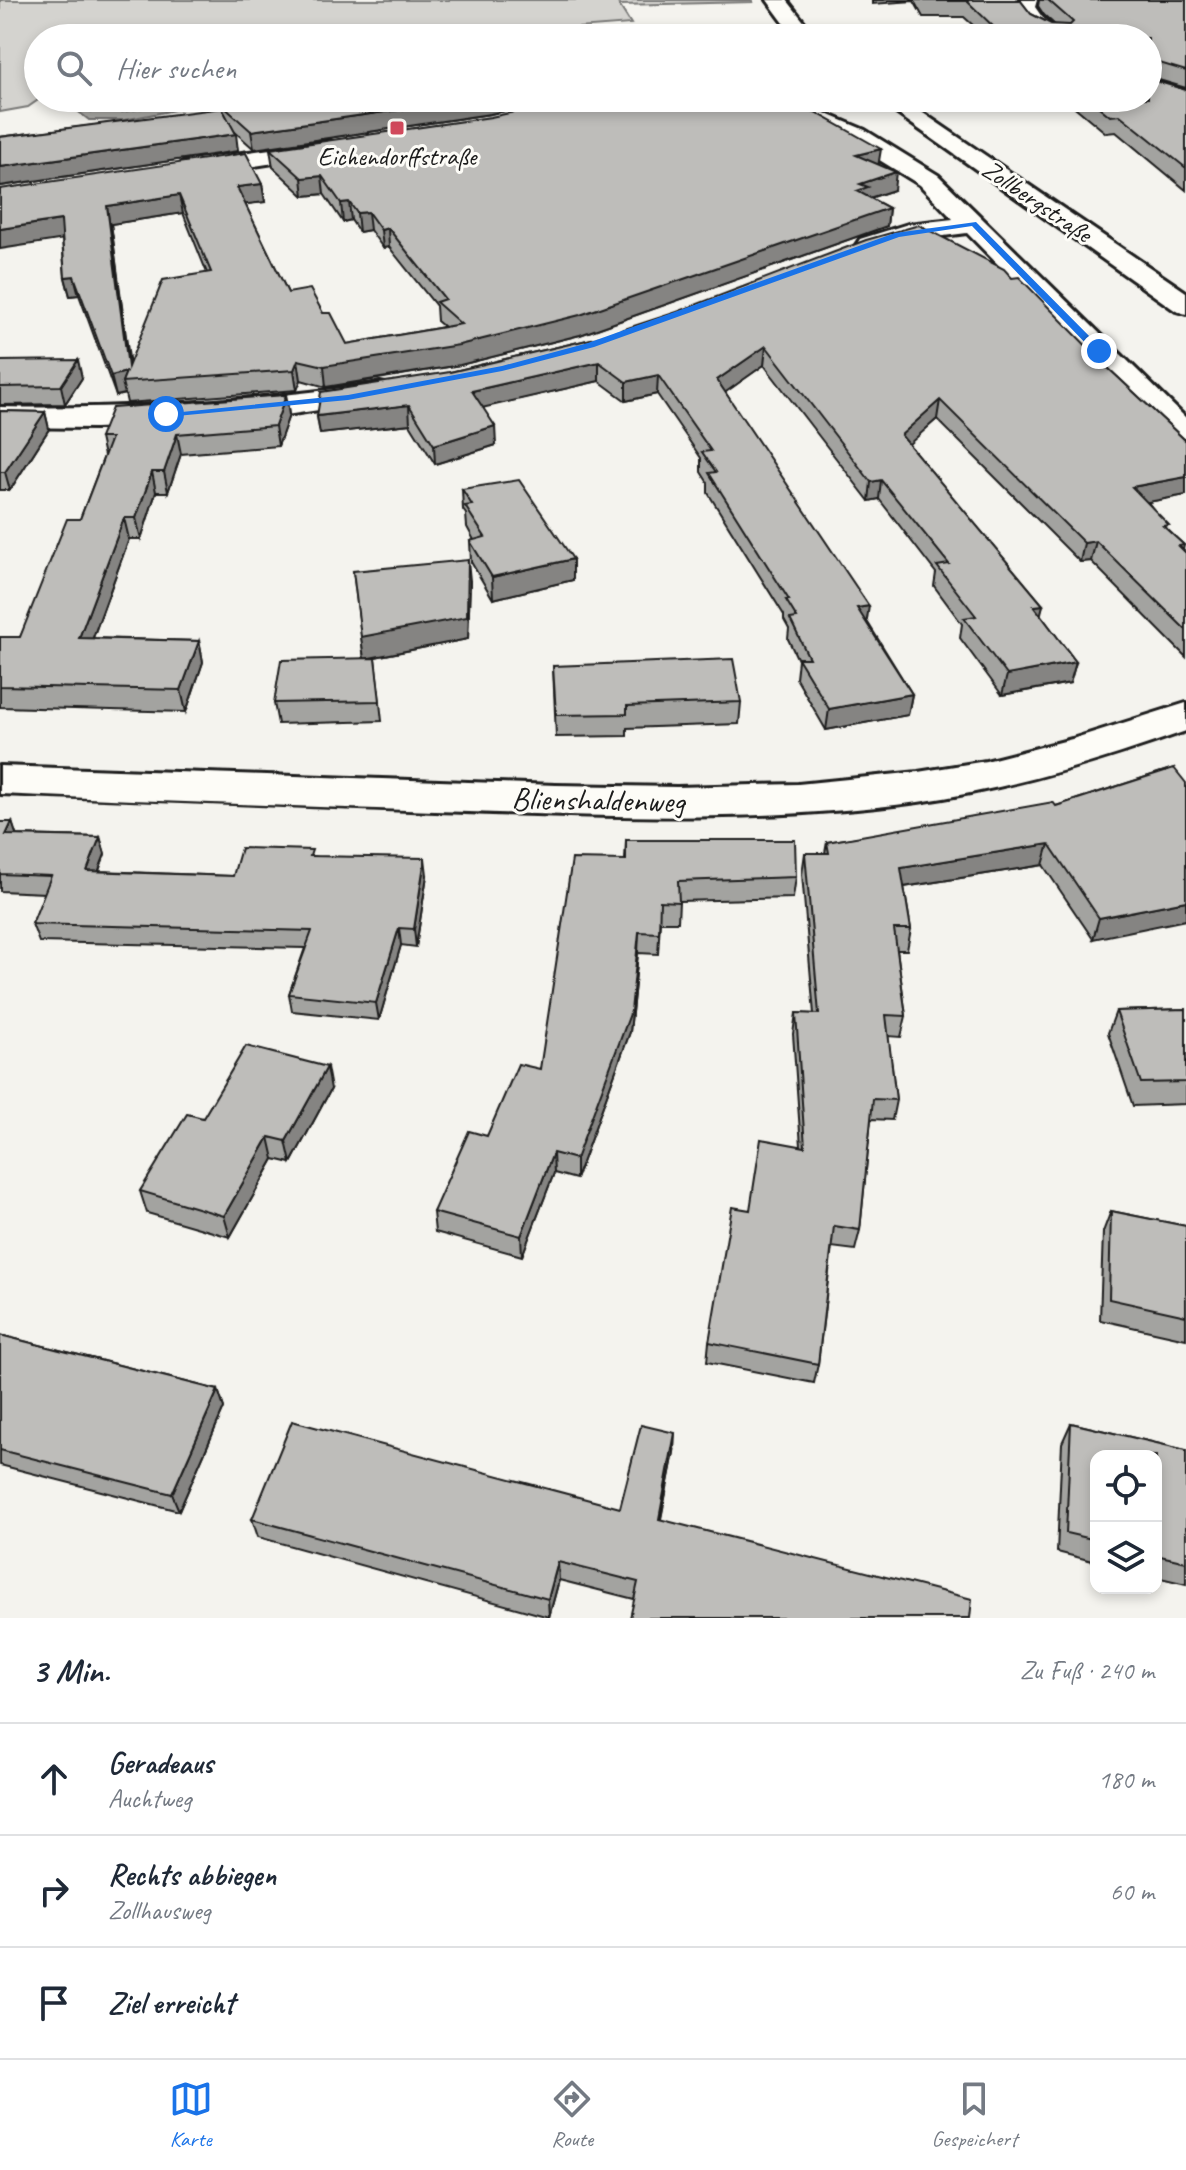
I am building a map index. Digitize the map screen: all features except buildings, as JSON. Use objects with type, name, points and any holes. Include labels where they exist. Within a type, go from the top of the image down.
[{"type":"street","points":[[777,0],[795,24]]},
{"type":"street","points":[[1028,1],[1025,7],[1038,24]]},
{"type":"street","points":[[804,112],[836,125],[901,160],[929,180],[1186,436]]},
{"type":"street","name":"Zollbergstraße","points":[[906,112],[1186,305]]},
{"type":"street","points":[[169,172],[349,145]]},
{"type":"street","points":[[842,255],[908,232],[974,224]]},
{"type":"street","points":[[0,417],[101,417],[210,412],[314,402],[403,388]]},
{"type":"street","name":"Blienshaldenweg","points":[[0,780],[679,803],[787,799],[917,787],[997,773],[1109,743],[1186,716]]},
{"type":"shaded area","points":[[0,0],[753,2],[619,5],[631,24],[24,24],[24,108],[0,112]]},
{"type":"water","points":[[79,112],[164,112],[124,120],[89,120]]},
{"type":"place","name":"Eichendorffstraße","points":[[397,128]]},
{"type":"route","points":[[166,414],[257,408],[348,397],[502,369],[591,345],[898,235],[974,224],[1099,351]]}]
